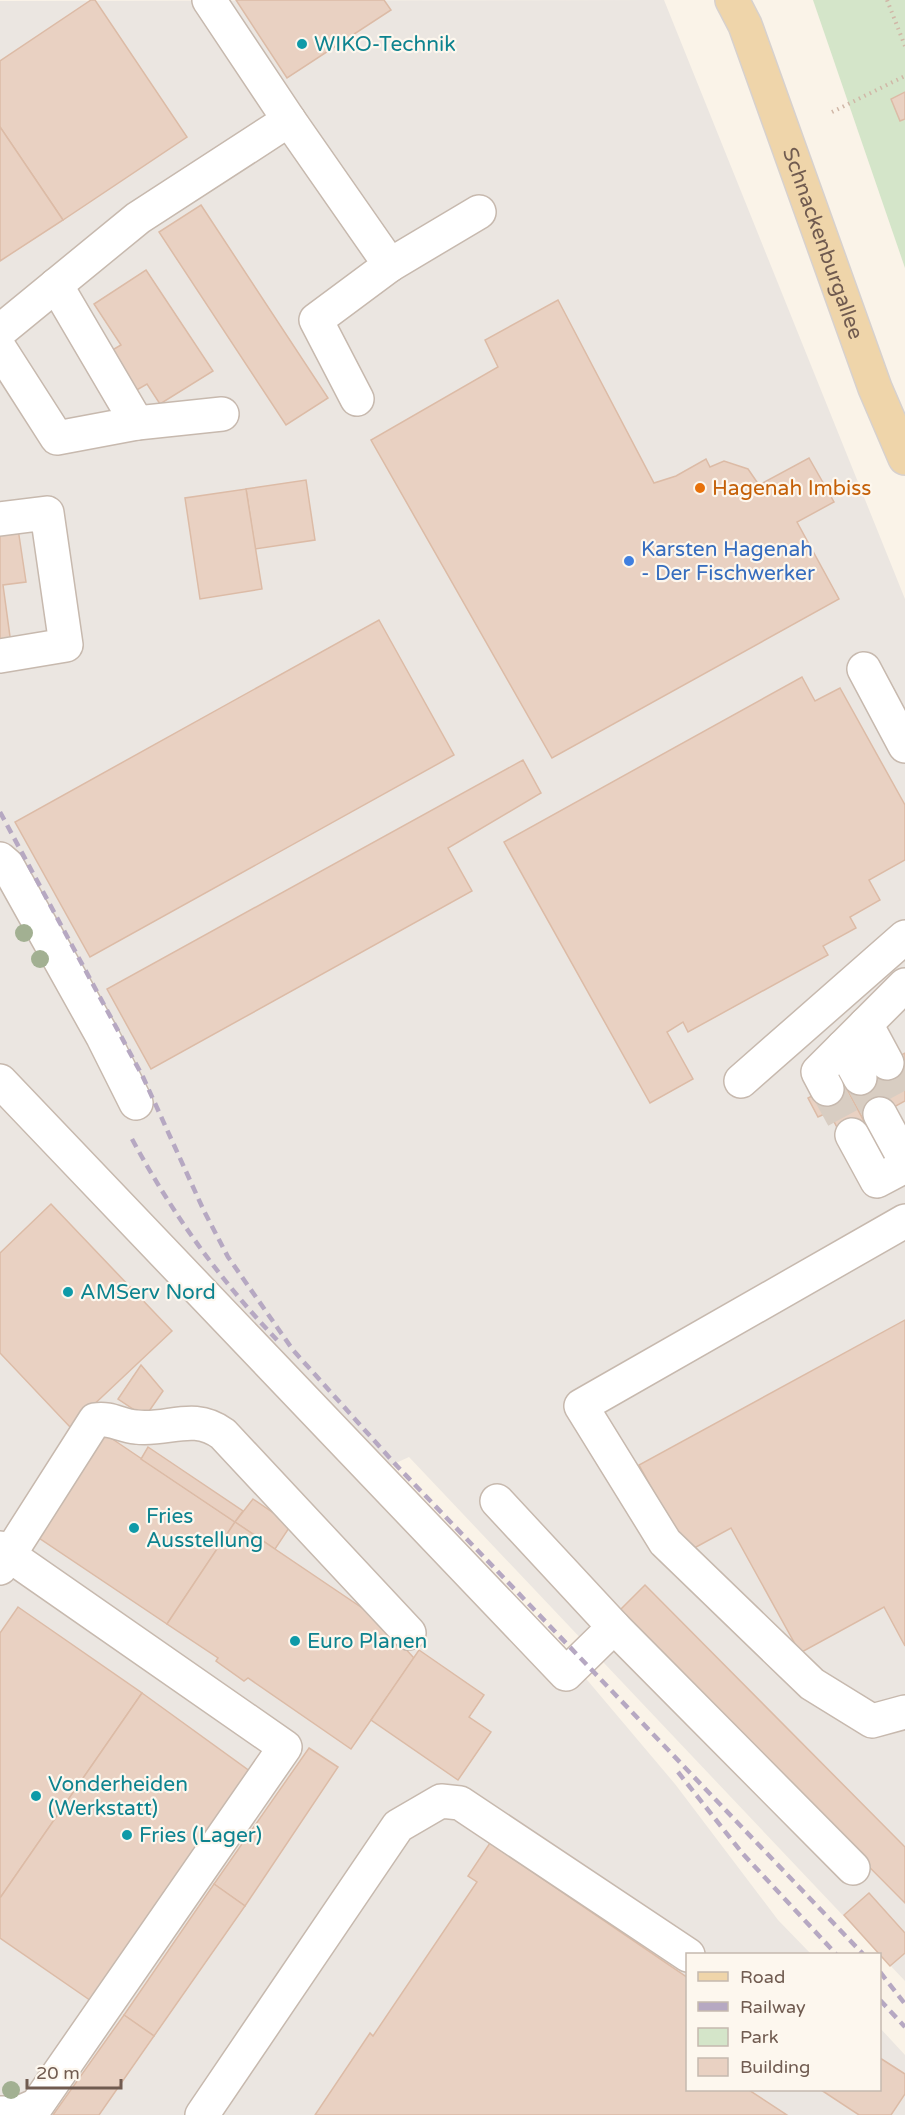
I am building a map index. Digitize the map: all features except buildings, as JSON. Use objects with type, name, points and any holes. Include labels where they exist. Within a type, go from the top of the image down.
[{"type":"main road","name":"Schnackenburgallee","points":[[738,8],[875,388],[905,458]]},
{"type":"lane","points":[[209,0],[390,265]]},
{"type":"lane","points":[[0,331],[138,218],[289,120]]},
{"type":"lane","points":[[357,399],[316,320],[390,265],[479,212]]},
{"type":"lane","points":[[56,285],[136,423]]},
{"type":"lane","points":[[0,349],[57,438],[136,423],[222,414]]},
{"type":"lane","points":[[0,519],[47,513],[66,645],[0,656]]},
{"type":"lane","points":[[864,669],[905,746]]},
{"type":"lane","points":[[0,859],[7,865],[98,1028],[136,1103]]},
{"type":"lane","points":[[741,1081],[905,938]]},
{"type":"lane","points":[[827,1089],[818,1072],[904,987]]},
{"type":"lane","points":[[854,1036],[873,1070]]},
{"type":"lane","points":[[0,1081],[566,1674],[614,1627]]},
{"type":"lane","points":[[880,1114],[905,1160]]},
{"type":"lane","points":[[852,1134],[877,1181],[905,1166]]},
{"type":"lane","points":[[905,1221],[581,1406],[665,1542],[746,1622],[812,1684],[872,1721],[905,1712]]},
{"type":"lane","points":[[0,2113],[19,2114],[37,2105],[285,1747],[3,1557],[94,1420],[104,1418],[133,1427],[153,1428],[190,1421],[214,1427],[409,1634]]},
{"type":"lane","points":[[497,1502],[614,1627],[853,1868]]},
{"type":"lane","points":[[202,2115],[398,1827],[441,1802],[460,1803],[686,1954]]},
{"type":"path","points":[[887,0],[905,46]]},
{"type":"path","points":[[832,112],[905,76]]},
{"type":"shaded area","points":[[664,0],[905,599],[905,1981],[881,1953],[878,1953],[409,1457],[385,1468],[588,1681],[675,1784],[778,1920],[810,1953],[686,1953],[686,2091],[881,2091],[881,2029],[905,2055],[905,2115],[0,2115],[0,1]]},
{"type":"green space","points":[[813,0],[905,0],[905,268]]},
{"type":"tunnel","points":[[887,1063],[905,1096]]},
{"type":"tunnel","points":[[860,1078],[880,1114]]},
{"type":"tunnel","points":[[827,1089],[852,1135]]},
{"type":"railway","points":[[0,812],[143,1077],[204,1211],[228,1257],[293,1350],[397,1466],[862,1953]]},
{"type":"railway","points":[[132,1139],[163,1193],[216,1269],[277,1340]]},
{"type":"railway","points":[[678,1772],[743,1854],[835,1953]]},
{"type":"railway","points":[[881,1973],[905,2004]]},
{"type":"railway","points":[[881,2001],[905,2027]]},
{"type":"place","name":"WIKO-Technik","points":[[302,44]]},
{"type":"place","name":"Hagenah Imbiss","points":[[700,488]]},
{"type":"place","name":"Karsten Hagenah - Der Fischwerker","points":[[629,561]]},
{"type":"place","name":"AMServ Nord","points":[[68,1292]]},
{"type":"place","name":"Fries Ausstellung","points":[[134,1528]]},
{"type":"place","name":"Euro Planen","points":[[295,1641]]},
{"type":"place","name":"Vonderheiden (Werkstatt)","points":[[36,1796]]},
{"type":"place","name":"Fries (Lager)","points":[[127,1835]]}]
